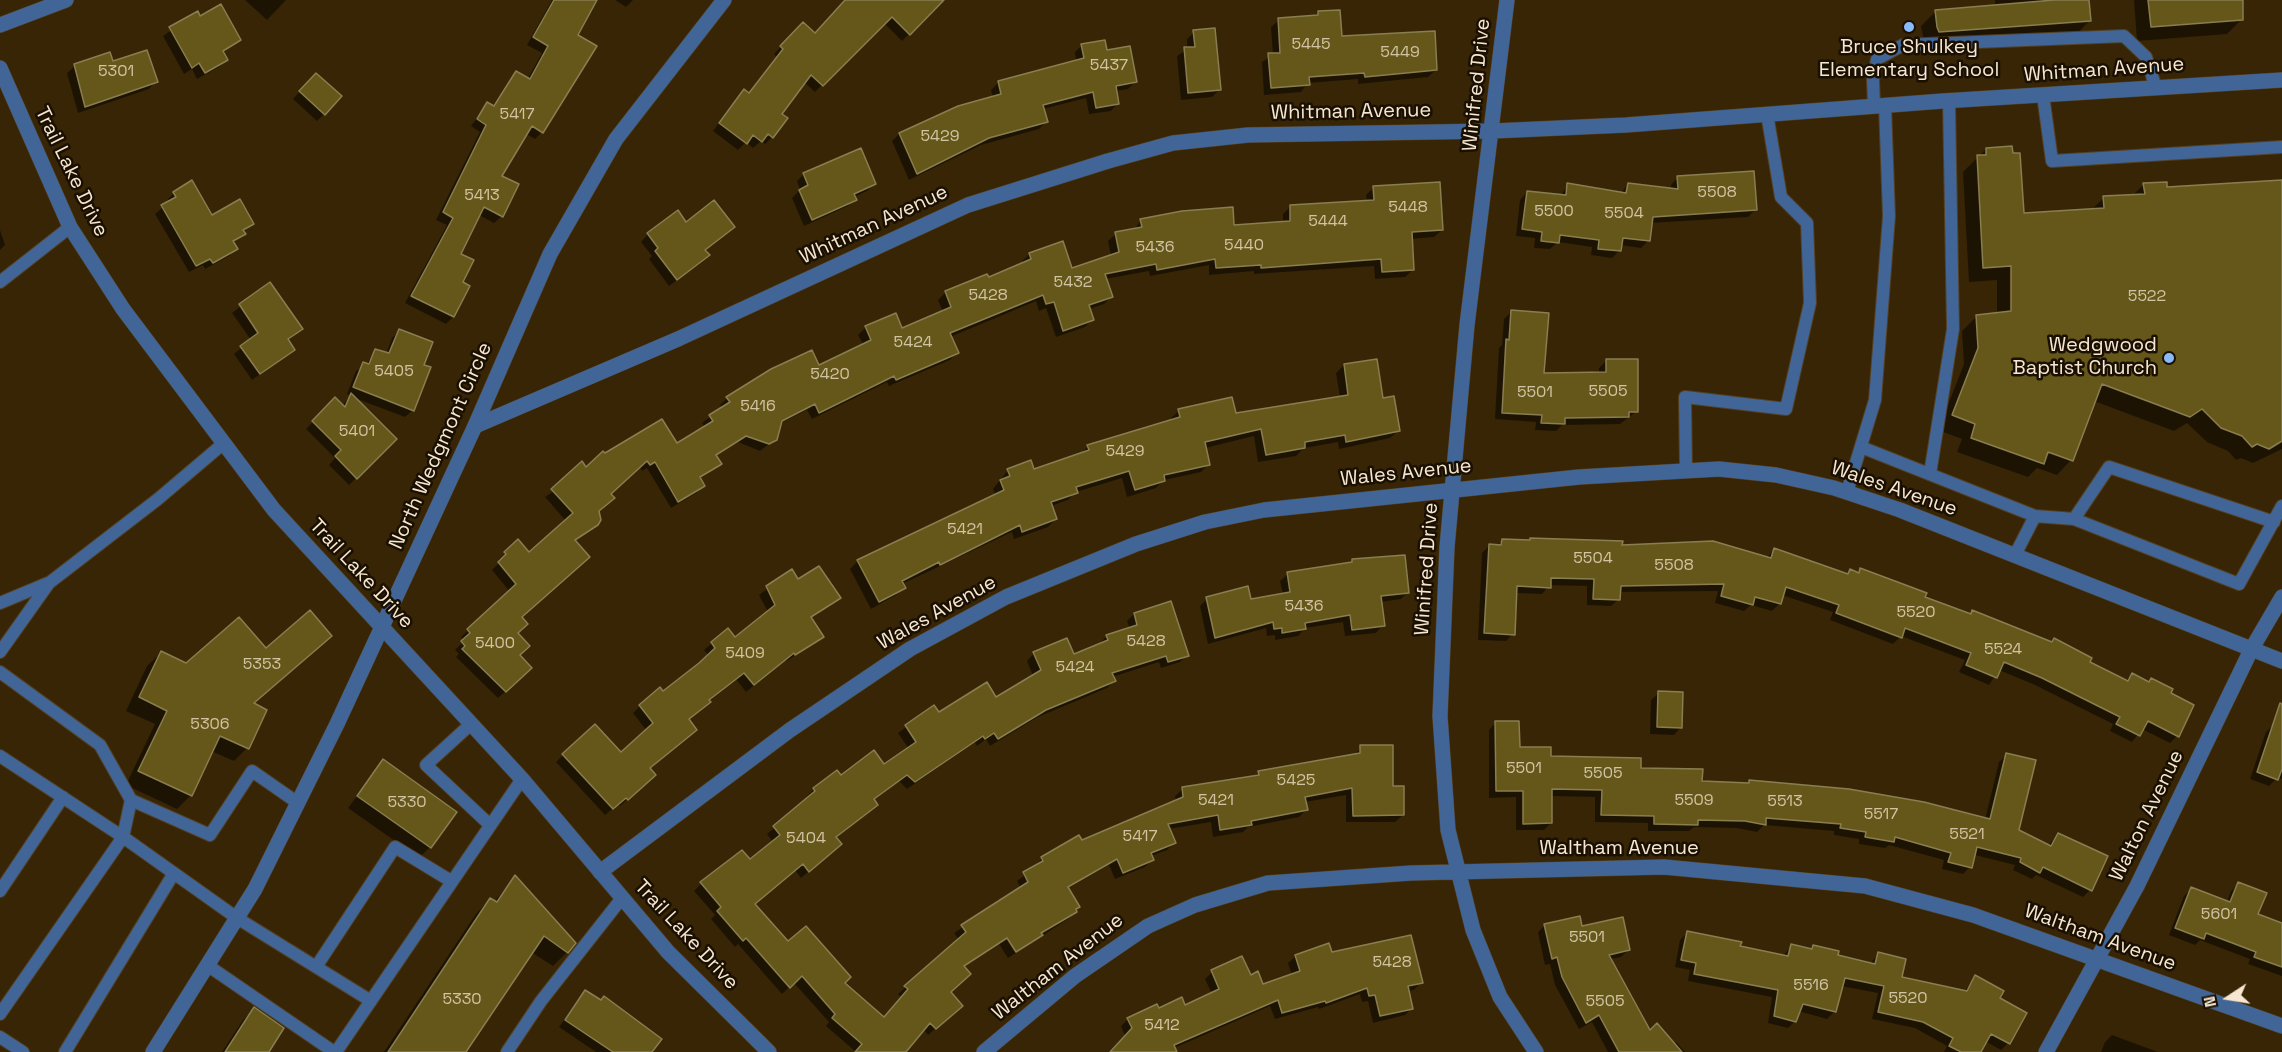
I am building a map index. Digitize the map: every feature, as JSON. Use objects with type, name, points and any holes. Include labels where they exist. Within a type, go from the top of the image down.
[{"type":"street","points":[[0,25],[66,0]]},
{"type":"street","name":"North Wedgmont Circle","points":[[153,1052],[255,889],[298,803],[475,426],[550,254],[616,139],[724,0]]},
{"type":"street","name":"Winifred Drive","points":[[1507,0],[1493,132],[1467,325],[1447,548],[1440,716],[1448,830],[1473,930],[1500,996],[1536,1052]]},
{"type":"street","name":"Trail Lake Drive","points":[[0,68],[70,227],[123,309],[274,510],[522,779],[668,952],[769,1052]]},
{"type":"street","name":"Whitman Avenue","points":[[475,426],[678,339],[968,205],[1173,143],[1248,135],[1493,132],[2282,80]]},
{"type":"street","name":"Wales Avenue","points":[[600,872],[790,730],[910,650],[1006,597],[1136,544],[1205,522],[1264,510],[1579,477],[1719,469],[1776,475],[1847,492],[2015,555],[2282,662]]},
{"type":"street","name":"Walton Avenue","points":[[2046,1052],[2137,886],[2251,650],[2282,597]]},
{"type":"street","name":"Waltham Avenue","points":[[984,1052],[1084,970],[1148,926],[1195,905],[1268,883],[1458,871],[1664,867],[1865,886],[1973,915],[2282,1026]]},
{"type":"lane","points":[[1847,492],[1875,400],[1889,216],[1879,106],[1873,80],[1877,59],[1903,45],[2124,36],[2146,57],[2156,88]]},
{"type":"lane","points":[[2043,95],[2052,161],[2282,147]]},
{"type":"lane","points":[[1930,474],[1953,329],[1949,101]]},
{"type":"lane","points":[[1686,471],[1685,397],[1786,409],[1810,303],[1807,222],[1781,197],[1767,114]]},
{"type":"lane","points":[[0,282],[70,227]]},
{"type":"lane","points":[[0,603],[49,583],[158,499],[224,443]]},
{"type":"lane","points":[[1861,447],[2035,516],[2074,519],[2239,584],[2282,506]]},
{"type":"lane","points":[[2074,519],[2109,467],[2274,522]]},
{"type":"lane","points":[[2015,555],[2035,516]]},
{"type":"lane","points":[[0,652],[49,583]]},
{"type":"lane","points":[[0,672],[100,745],[131,800],[210,835],[252,771],[298,803]]},
{"type":"lane","points":[[471,724],[426,765],[490,825]]},
{"type":"lane","points":[[2,762],[63,797],[237,918],[370,1001]]},
{"type":"lane","points":[[207,965],[335,1052],[522,779]]},
{"type":"lane","points":[[0,891],[63,797]]},
{"type":"lane","points":[[0,1014],[123,837],[131,800]]},
{"type":"lane","points":[[316,967],[395,847],[451,881]]},
{"type":"lane","points":[[65,1052],[174,873]]},
{"type":"lane","points":[[507,1052],[541,1001],[622,898]]},
{"type":"lane","points":[[0,1037],[23,1052]]},
{"type":"building","points":[[554,0],[597,0],[578,35],[597,46],[543,133],[532,126],[502,176],[519,184],[503,217],[484,207],[461,254],[474,260],[463,282],[470,286],[454,317],[411,296],[453,218],[443,212],[486,125],[477,119],[487,102],[494,106],[516,71],[530,79],[548,46],[533,37]]},
{"type":"building","points":[[845,0],[944,0],[910,35],[892,17],[823,86],[811,75],[782,114],[788,118],[773,138],[768,134],[762,142],[753,135],[747,144],[719,123],[744,89],[749,93],[783,49],[780,46],[803,22],[815,33]]},
{"type":"building","points":[[2054,0],[2089,0],[2091,21],[1939,32],[1937,27],[1935,10]]},
{"type":"building","points":[[2148,0],[2243,0],[2243,20],[2151,27]]},
{"type":"building","points":[[221,4],[241,40],[223,51],[228,60],[205,73],[199,63],[192,68],[169,27],[198,11],[200,16]]},
{"type":"building","points":[[1340,10],[1342,36],[1435,31],[1437,70],[1365,77],[1364,73],[1309,77],[1310,85],[1271,88],[1268,53],[1280,53],[1278,18],[1318,15],[1318,11]]},
{"type":"building","points":[[1215,28],[1221,90],[1188,93],[1184,47],[1195,47],[1193,30]]},
{"type":"building","points":[[1105,40],[1107,50],[1130,46],[1137,82],[1116,86],[1119,104],[1096,108],[1093,92],[1043,105],[1048,122],[989,138],[917,174],[899,133],[958,106],[1001,94],[998,81],[1084,58],[1081,44]]},
{"type":"building","points":[[147,50],[158,82],[85,107],[74,64],[110,52],[113,61]]},
{"type":"building","points":[[316,73],[342,96],[325,115],[299,91]]},
{"type":"building","points":[[2012,146],[2013,153],[2020,153],[2024,213],[2104,208],[2103,196],[2145,194],[2143,183],[2167,182],[2167,187],[2282,180],[2282,441],[2269,449],[2257,444],[2252,447],[2242,436],[2221,428],[2202,409],[2190,417],[2102,384],[2073,461],[2048,452],[2044,464],[1971,438],[1975,424],[1952,415],[1978,348],[1976,315],[2011,311],[2011,266],[1983,268],[1977,155],[1986,155],[1986,148]]},
{"type":"building","points":[[861,148],[876,184],[854,194],[857,200],[812,220],[799,190],[808,185],[803,173]]},
{"type":"building","points":[[1754,171],[1757,210],[1653,217],[1650,241],[1623,238],[1621,251],[1598,249],[1599,240],[1560,235],[1559,243],[1541,241],[1542,232],[1522,229],[1527,191],[1566,195],[1567,183],[1626,193],[1628,183],[1678,189],[1677,176]]},
{"type":"building","points":[[192,180],[212,215],[240,199],[254,224],[243,230],[246,234],[233,241],[238,249],[213,263],[210,259],[196,266],[161,205],[176,197],[173,192]]},
{"type":"building","points":[[1440,182],[1443,230],[1412,232],[1414,270],[1382,272],[1381,259],[1261,268],[1261,265],[1216,268],[1215,259],[1157,270],[1156,264],[1105,274],[1113,297],[1089,305],[1094,320],[1063,331],[1054,302],[1046,304],[1043,295],[950,333],[959,353],[896,380],[894,376],[819,413],[815,404],[782,421],[777,440],[769,444],[746,436],[716,455],[722,464],[700,477],[705,486],[678,502],[655,462],[650,465],[647,461],[611,494],[615,498],[599,511],[601,520],[598,525],[575,540],[590,557],[522,617],[528,624],[518,633],[530,646],[520,655],[532,668],[506,692],[462,649],[465,646],[461,641],[470,633],[467,629],[516,584],[498,562],[506,554],[504,552],[518,539],[529,552],[573,513],[551,489],[582,461],[586,467],[603,451],[605,453],[662,419],[677,443],[713,421],[709,415],[730,402],[726,397],[771,369],[812,350],[819,365],[871,340],[865,326],[896,313],[902,328],[951,307],[945,291],[987,274],[989,277],[1031,259],[1029,253],[1063,241],[1072,268],[1119,252],[1115,232],[1142,227],[1140,219],[1182,211],[1233,207],[1234,225],[1290,221],[1290,205],[1374,200],[1373,186]]},
{"type":"building","points":[[714,200],[735,227],[705,250],[710,255],[677,280],[655,251],[658,248],[647,233],[678,210],[686,222]]},
{"type":"building","points":[[270,282],[303,329],[288,339],[295,350],[260,374],[240,346],[258,333],[239,304]]},
{"type":"building","points":[[1511,310],[1549,313],[1544,373],[1606,372],[1606,359],[1638,359],[1638,412],[1629,412],[1629,417],[1565,418],[1565,424],[1541,423],[1542,415],[1502,413],[1506,339],[1509,340]]},
{"type":"building","points":[[399,329],[433,342],[424,365],[431,367],[414,411],[353,387],[363,362],[369,364],[375,349],[389,353]]},
{"type":"building","points":[[1377,359],[1383,398],[1394,396],[1400,431],[1346,442],[1345,435],[1305,442],[1305,448],[1266,455],[1261,429],[1205,442],[1210,465],[1164,475],[1165,481],[1135,490],[1129,471],[1076,487],[1078,493],[1051,502],[1057,519],[1022,532],[1020,525],[940,565],[939,562],[902,581],[906,588],[879,602],[857,560],[1004,490],[1000,480],[1010,476],[1007,469],[1031,460],[1034,469],[1089,450],[1087,445],[1180,417],[1178,409],[1232,397],[1236,413],[1348,395],[1344,364]]},
{"type":"building","points":[[351,393],[397,439],[357,479],[335,456],[341,450],[312,421],[335,397],[345,407]]},
{"type":"building","points":[[1530,538],[1623,541],[1622,545],[1713,541],[1771,558],[1774,548],[1848,574],[1850,569],[1859,573],[1860,568],[1927,593],[1925,597],[1971,614],[1972,610],[2052,642],[2054,638],[2092,658],[2090,662],[2128,681],[2132,673],[2149,682],[2151,678],[2173,689],[2171,693],[2194,705],[2179,737],[2148,721],[2140,736],[2116,724],[2120,717],[2042,678],[2004,662],[1997,678],[1966,665],[1971,653],[1905,628],[1902,638],[1836,613],[1839,605],[1786,587],[1781,604],[1755,597],[1753,605],[1721,596],[1724,584],[1621,586],[1620,600],[1593,599],[1594,579],[1551,578],[1551,588],[1517,586],[1515,635],[1484,633],[1489,544],[1501,545],[1502,539],[1530,540]]},
{"type":"building","points":[[1405,555],[1409,593],[1381,596],[1385,626],[1352,630],[1350,615],[1305,623],[1306,629],[1282,633],[1282,628],[1274,629],[1273,622],[1215,638],[1206,597],[1248,586],[1251,599],[1290,592],[1287,572],[1352,562],[1352,559]]},
{"type":"building","points":[[819,566],[841,598],[811,617],[824,637],[795,655],[794,653],[754,685],[744,673],[709,700],[711,702],[689,719],[697,730],[650,768],[656,775],[628,800],[626,798],[613,809],[562,754],[595,724],[621,752],[653,723],[639,705],[660,687],[663,691],[699,663],[715,648],[711,642],[728,628],[735,637],[775,605],[766,586],[792,569],[798,579]]},
{"type":"building","points":[[1171,601],[1189,656],[1168,662],[1166,656],[1112,673],[1116,681],[1046,710],[998,739],[994,733],[985,739],[983,736],[915,782],[907,775],[874,799],[878,805],[836,837],[842,844],[809,872],[803,864],[755,904],[788,941],[806,926],[851,977],[845,983],[884,1017],[908,989],[904,986],[966,932],[961,925],[1028,882],[1023,872],[1043,861],[1041,857],[1079,835],[1082,840],[1183,797],[1182,787],[1259,775],[1258,771],[1360,753],[1360,745],[1393,745],[1393,786],[1404,786],[1404,815],[1353,816],[1352,788],[1305,797],[1308,810],[1251,821],[1252,825],[1220,830],[1218,815],[1168,824],[1176,843],[1151,853],[1154,860],[1123,873],[1117,859],[1068,887],[1080,907],[1076,909],[1077,912],[1041,933],[1043,935],[1016,952],[1007,938],[964,966],[971,974],[951,992],[963,1006],[936,1029],[930,1023],[906,1052],[855,1052],[862,1044],[832,1018],[835,1014],[802,976],[790,988],[746,938],[743,941],[717,911],[721,907],[700,882],[742,850],[750,859],[780,835],[773,826],[815,791],[813,788],[837,770],[841,775],[874,750],[884,764],[916,742],[905,725],[934,705],[939,712],[987,682],[996,697],[1041,670],[1033,652],[1067,638],[1074,654],[1108,640],[1106,635],[1137,625],[1134,613]]},
{"type":"building","points":[[310,610],[332,636],[254,703],[267,710],[249,749],[220,736],[192,796],[138,771],[167,711],[139,697],[161,651],[186,663],[239,617],[266,648]]},
{"type":"building","points":[[1658,691],[1683,692],[1682,728],[1657,727]]},
{"type":"building","points":[[2280,703],[2282,704],[2282,769],[2278,780],[2257,772]]},
{"type":"building","points":[[1495,721],[1519,721],[1520,747],[1551,747],[1551,756],[1641,758],[1641,768],[1703,769],[1702,781],[1749,783],[1749,780],[1849,789],[1924,802],[1990,819],[2006,753],[2036,760],[2019,830],[2051,846],[2058,833],[2108,856],[2092,891],[2043,867],[2040,873],[2020,862],[2021,858],[1977,847],[1972,868],[1948,862],[1951,853],[1895,837],[1894,842],[1865,837],[1866,832],[1840,828],[1841,824],[1766,818],[1766,825],[1745,821],[1698,820],[1698,825],[1654,824],[1654,816],[1601,815],[1602,790],[1552,789],[1552,823],[1523,824],[1523,791],[1496,791]]},
{"type":"building","points":[[383,759],[457,812],[431,848],[357,796]]},
{"type":"building","points":[[515,875],[576,943],[568,953],[544,936],[466,1052],[388,1052],[490,898],[497,902]]},
{"type":"building","points":[[2238,882],[2267,893],[2258,914],[2282,923],[2282,967],[2254,957],[2256,952],[2206,933],[2204,939],[2175,928],[2191,887],[2230,902]]},
{"type":"building","points":[[1580,916],[1582,926],[1623,917],[1630,950],[1609,955],[1650,1030],[1657,1023],[1682,1052],[1619,1052],[1599,1015],[1586,1023],[1562,977],[1557,957],[1552,959],[1544,924]]},
{"type":"building","points":[[1687,931],[1742,942],[1740,946],[1788,956],[1791,944],[1812,949],[1813,945],[1839,951],[1838,955],[1875,964],[1878,952],[1906,959],[1902,977],[1967,991],[1975,975],[2004,991],[2000,998],[2027,1013],[2010,1044],[1991,1034],[1981,1052],[1961,1052],[1949,1046],[1953,1038],[1923,1022],[1878,1012],[1884,986],[1845,978],[1836,1012],[1803,1004],[1796,1022],[1774,1016],[1778,990],[1694,974],[1696,963],[1681,960]]},
{"type":"building","points":[[1411,935],[1423,983],[1408,986],[1413,1009],[1380,1016],[1375,995],[1369,996],[1367,988],[1326,1003],[1325,1001],[1282,1013],[1278,1000],[1174,1045],[1177,1052],[1110,1052],[1132,1028],[1127,1018],[1157,1004],[1159,1008],[1182,997],[1185,1005],[1219,989],[1211,970],[1242,956],[1251,975],[1258,971],[1263,984],[1300,971],[1295,955],[1329,943],[1332,952]]},
{"type":"building","points":[[585,990],[601,1000],[604,996],[662,1039],[652,1052],[613,1052],[565,1020]]},
{"type":"building","points":[[254,1007],[284,1028],[269,1052],[225,1052]]},
{"type":"place","name":"Bruce Shulkey Elementary School","points":[[1909,27]]},
{"type":"place","name":"Wedgwood Baptist Church","points":[[2169,358]]}]
